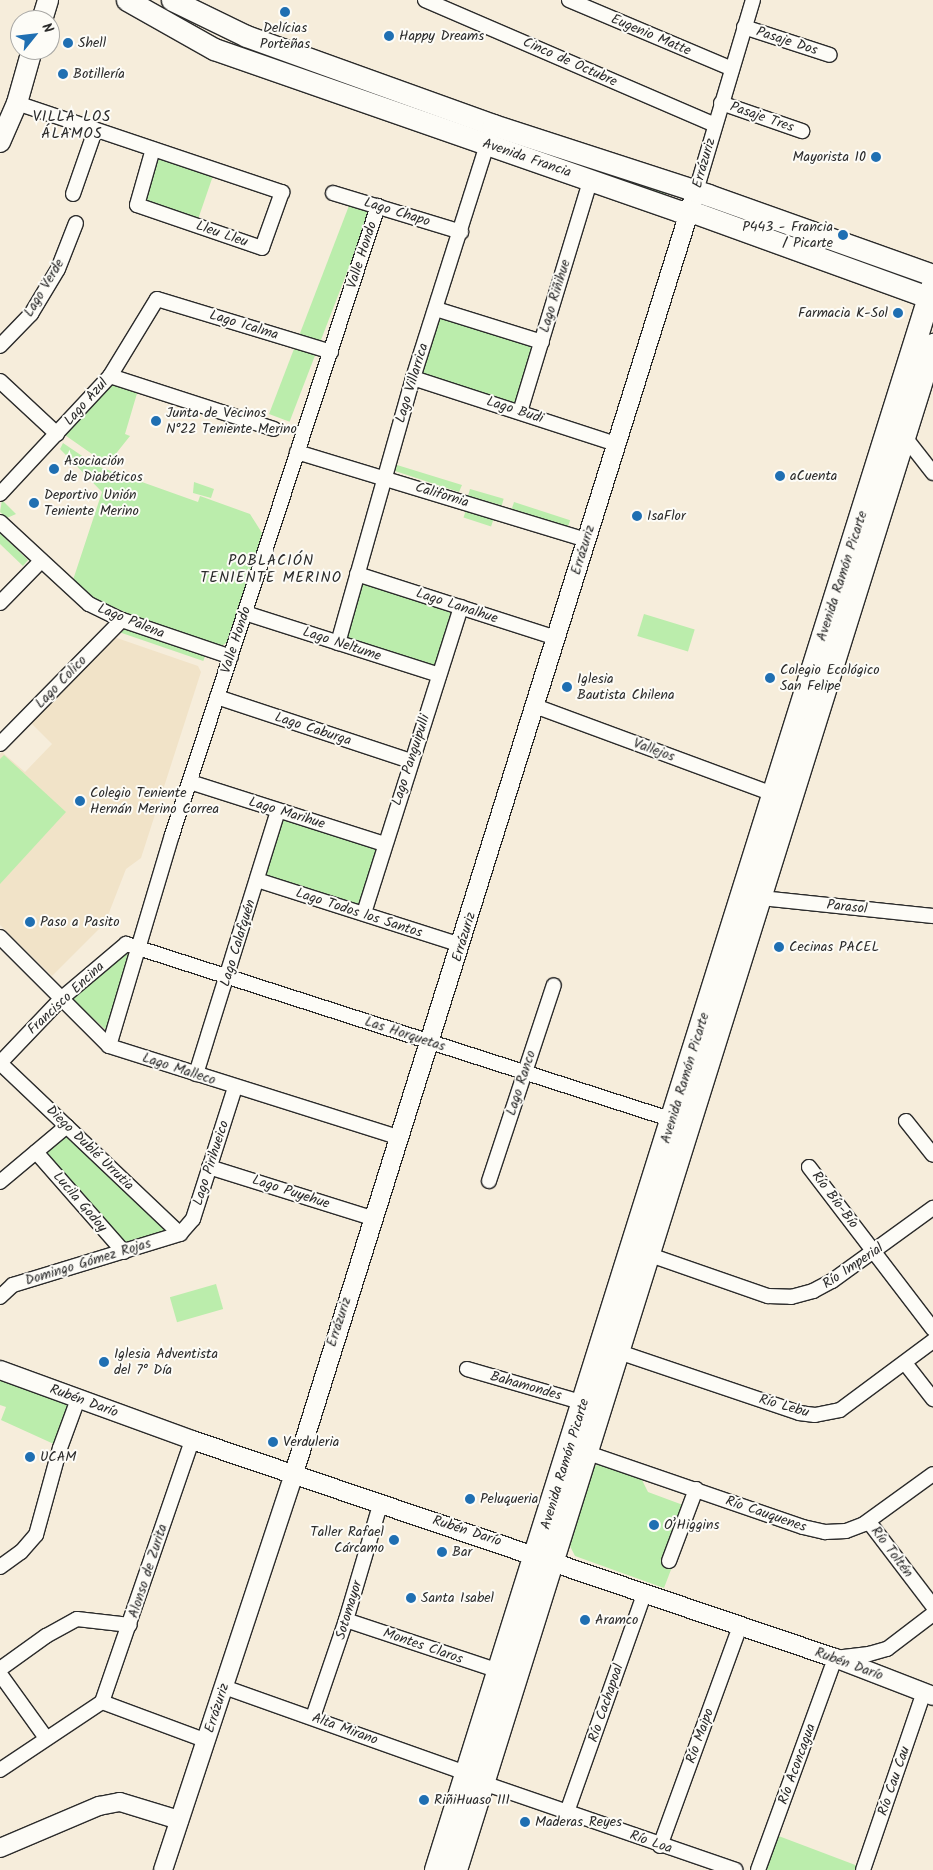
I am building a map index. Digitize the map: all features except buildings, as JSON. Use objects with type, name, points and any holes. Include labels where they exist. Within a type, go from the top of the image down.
[{"type":"highway","name":"Avenida Ramón Picarte","points":[[436,1870],[474,1778],[545,1557],[584,1403],[773,794],[932,294]]},
{"type":"highway","name":"Avenida Ramón Picarte","points":[[456,1870],[474,1778],[499,1672],[588,1453],[933,344]]},
{"type":"main road","name":"Avenida Francia","points":[[127,0],[214,49],[490,135],[603,163],[693,201],[785,245],[932,294]]},
{"type":"main road","name":"Avenida Francia","points":[[172,0],[246,36],[490,135],[546,164],[590,181],[679,211],[693,201],[803,228],[933,275]]},
{"type":"main road","points":[[0,142],[17,103],[29,60]]},
{"type":"main road","points":[[546,164],[560,159],[603,163]]},
{"type":"main road","points":[[785,245],[795,242],[803,228]]},
{"type":"street","name":"Cinco de Octubre","points":[[425,0],[714,125]]},
{"type":"street","name":"Eugenio Matte","points":[[569,0],[732,70]]},
{"type":"street","name":"Errázuriz","points":[[162,1870],[207,1741],[294,1473],[372,1218],[461,945],[693,201],[714,125],[753,0]]},
{"type":"street","name":"Pasaje Dos","points":[[744,27],[830,55]]},
{"type":"street","name":"Lleu Lleu","points":[[17,103],[282,192],[262,248],[137,205],[153,149]]},
{"type":"street","name":"Pasaje Tres","points":[[721,103],[802,131]]},
{"type":"street","points":[[73,194],[96,131]]},
{"type":"street","name":"Lago Villarrica","points":[[338,643],[413,378],[461,232],[490,135]]},
{"type":"street","name":"Lago Riñihue","points":[[520,412],[590,181]]},
{"type":"street","name":"Lago Chapo","points":[[333,193],[461,232]]},
{"type":"street","name":"Valle Hondo","points":[[109,1046],[137,948],[217,697],[378,206]]},
{"type":"street","name":"Lago Verde","points":[[0,346],[31,314],[58,269],[76,223]]},
{"type":"street","name":"Lago Icalma","points":[[157,299],[331,352]]},
{"type":"street","name":"Lago Azul","points":[[0,494],[110,376],[134,341],[157,299]]},
{"type":"street","points":[[436,309],[542,342]]},
{"type":"street","points":[[110,376],[274,429]]},
{"type":"street","name":"Lago Budi","points":[[413,378],[616,444]]},
{"type":"street","points":[[0,381],[57,434]]},
{"type":"street","points":[[904,436],[933,473]]},
{"type":"street","name":"California","points":[[297,452],[586,540]]},
{"type":"street","name":"Lago Palena","points":[[0,522],[89,604],[122,620],[231,657]]},
{"type":"street","points":[[0,603],[41,561]]},
{"type":"street","name":"Lago Lanalhue","points":[[357,574],[556,638]]},
{"type":"street","name":"Lago Panguipulli","points":[[364,913],[410,761],[461,607]]},
{"type":"street","name":"Lago Neltume","points":[[245,613],[439,675]]},
{"type":"street","name":"Lago Colico","points":[[0,744],[122,620]]},
{"type":"street","name":"Lago Caburga","points":[[217,697],[410,761]]},
{"type":"street","name":"Vallejos","points":[[535,706],[773,794]]},
{"type":"street","name":"Lago Marihue","points":[[190,782],[384,844]]},
{"type":"street","name":"Lago Calafquén","points":[[196,1074],[228,978],[278,811]]},
{"type":"street","name":"Lago Todos los Santos","points":[[256,880],[461,945]]},
{"type":"street","name":"Parasol","points":[[761,898],[933,916]]},
{"type":"street","name":"Lago Malleco","points":[[0,937],[109,1046],[398,1137]]},
{"type":"street","name":"Francisco Encina","points":[[0,1063],[62,998],[126,944],[137,948]]},
{"type":"street","name":"Las Horquetas","points":[[137,948],[673,1120]]},
{"type":"street","name":"Lago Ranco","points":[[489,1181],[554,985]]},
{"type":"street","name":"Diego Dublé Urrutia","points":[[0,1063],[180,1234]]},
{"type":"street","name":"Lago Pirihueico","points":[[180,1234],[194,1219],[235,1087]]},
{"type":"street","points":[[906,1121],[933,1155]]},
{"type":"street","points":[[0,1182],[67,1126]]},
{"type":"street","name":"Lucila Godoy","points":[[36,1152],[124,1252]]},
{"type":"street","name":"Lago Puyehue","points":[[210,1167],[372,1218]]},
{"type":"street","name":"Río Bío-Bío","points":[[809,1167],[933,1329]]},
{"type":"street","name":"Río Imperial","points":[[650,1255],[768,1296],[780,1297],[813,1291],[875,1252],[933,1208]]},
{"type":"street","name":"Domingo Gómez Rojas","points":[[0,1297],[13,1285],[180,1234]]},
{"type":"street","name":"Río Lebu","points":[[619,1352],[799,1413],[815,1415],[840,1410],[933,1341]]},
{"type":"street","points":[[905,1363],[933,1400]]},
{"type":"street","name":"Bahamondes","points":[[467,1369],[584,1403]]},
{"type":"street","name":"Rubén Darío","points":[[0,1370],[192,1440],[545,1557],[644,1594],[835,1658],[928,1694]]},
{"type":"street","points":[[0,1567],[21,1552],[36,1535],[60,1448],[78,1399]]},
{"type":"street","name":"Alonso de Zurita","points":[[102,1702],[192,1440]]},
{"type":"street","name":"Río Cauquenes","points":[[588,1453],[814,1530],[846,1530],[869,1522],[933,1474]]},
{"type":"street","points":[[669,1562],[696,1489]]},
{"type":"street","name":"Sotomayor","points":[[313,1717],[346,1620],[381,1502]]},
{"type":"street","name":"Río Toltén","points":[[869,1522],[933,1606]]},
{"type":"street","name":"Río Cachapoal","points":[[568,1812],[644,1594]]},
{"type":"street","points":[[835,1658],[887,1649],[933,1614]]},
{"type":"street","points":[[0,1669],[46,1636],[77,1619],[130,1625]]},
{"type":"street","name":"Montes Claros","points":[[346,1620],[499,1672]]},
{"type":"street","name":"Río Maipo","points":[[660,1846],[740,1626]]},
{"type":"street","name":"Río Aconcagua","points":[[758,1870],[835,1658]]},
{"type":"street","points":[[0,1674],[46,1738]]},
{"type":"street","name":"Alta Mirano","points":[[224,1687],[313,1717],[474,1778]]},
{"type":"street","name":"Río Cau Cau","points":[[864,1870],[928,1694]]},
{"type":"street","points":[[0,1770],[102,1702],[207,1741]]},
{"type":"street","name":"Río Loa","points":[[474,1778],[660,1846],[735,1870]]},
{"type":"street","points":[[0,1848],[99,1806],[120,1802],[179,1820]]},
{"type":"shaded area","name":"Colegio Teniente Hernán Merino Correa","points":[[114,637],[198,666],[201,672],[141,858],[126,869],[105,923],[52,976],[0,925],[0,754],[2,752],[25,772],[52,744],[30,722]]},
{"type":"green space","points":[[156,154],[214,174],[197,222],[139,202]]},
{"type":"green space","points":[[600,167],[668,189],[665,197],[598,175]]},
{"type":"green space","points":[[350,203],[371,211],[290,422],[269,414]]},
{"type":"green space","points":[[439,314],[538,346],[518,408],[419,376]]},
{"type":"green space","points":[[111,381],[138,390],[125,434],[130,436],[110,461],[92,454],[62,433]]},
{"type":"green space","points":[[63,443],[97,466],[198,502],[200,496],[250,514],[262,533],[229,641],[220,647],[141,619],[97,600],[73,580],[102,492],[60,449]]},
{"type":"green space","points":[[397,465],[462,485],[459,492],[395,471]]},
{"type":"green space","points":[[194,482],[214,489],[211,498],[193,493]]},
{"type":"green space","points":[[470,489],[504,499],[502,505],[468,496]]},
{"type":"green space","points":[[2,500],[16,514],[7,518],[0,512]]},
{"type":"green space","points":[[514,502],[570,520],[568,527],[512,509]]},
{"type":"green space","points":[[466,510],[494,519],[491,527],[464,518]]},
{"type":"green space","points":[[0,533],[28,560],[23,566],[0,544]]},
{"type":"green space","points":[[367,580],[455,609],[436,671],[343,641],[360,583]]},
{"type":"green space","points":[[644,614],[695,629],[688,651],[637,636]]},
{"type":"green space","points":[[123,627],[205,655],[203,661],[121,633]]},
{"type":"green space","points":[[4,755],[66,812],[0,884],[0,759]]},
{"type":"green space","points":[[281,817],[379,847],[361,905],[263,875]]},
{"type":"green space","points":[[123,952],[130,955],[106,1030],[74,1001],[73,996]]},
{"type":"green space","points":[[68,1132],[172,1231],[122,1246],[41,1155]]},
{"type":"green space","points":[[216,1284],[223,1309],[177,1322],[170,1297]]},
{"type":"green space","points":[[0,1376],[71,1402],[56,1445],[1,1420],[6,1407],[0,1405]]},
{"type":"green space","points":[[604,1461],[639,1474],[648,1492],[683,1505],[672,1567],[664,1588],[575,1556],[570,1546],[594,1467]]},
{"type":"green space","points":[[776,1835],[858,1866],[857,1870],[763,1870]]},
{"type":"place","name":"Delícias Porteñas","points":[[285,12]]},
{"type":"place","name":"Happy Dreams","points":[[389,36]]},
{"type":"place","name":"Shell","points":[[68,43]]},
{"type":"place","name":"Botillería","points":[[63,74]]},
{"type":"place","name":"Mayorista 10","points":[[876,157]]},
{"type":"place","name":"P443 - Francia / Picarte","points":[[843,235]]},
{"type":"place","name":"Farmacia K-Sol","points":[[898,313]]},
{"type":"place","name":"Junta de Vecinos N°22 Teniente Merino","points":[[156,421]]},
{"type":"place","name":"Asociación de Diabéticos","points":[[54,469]]},
{"type":"place","name":"aCuenta","points":[[780,476]]},
{"type":"place","name":"Deportivo Unión Teniente Merino","points":[[34,503]]},
{"type":"place","name":"IsaFlor","points":[[637,516]]},
{"type":"place","name":"Colegio Ecológico San Felipe","points":[[770,678]]},
{"type":"place","name":"Iglesia Bautista Chilena","points":[[567,687]]},
{"type":"place","name":"Colegio Teniente Hernán Merino Correa","points":[[80,801]]},
{"type":"place","name":"Paso a Pasito","points":[[30,922]]},
{"type":"place","name":"Cecinas PACEL","points":[[779,947]]},
{"type":"place","name":"Iglesia Adventista del 7° Día","points":[[104,1362]]},
{"type":"place","name":"Verduleria","points":[[273,1442]]},
{"type":"place","name":"UCAM","points":[[30,1457]]},
{"type":"place","name":"Peluqueria","points":[[470,1499]]},
{"type":"place","name":"O’Higgins","points":[[654,1525]]},
{"type":"place","name":"Taller Rafael Cárcamo","points":[[394,1540]]},
{"type":"place","name":"Bar","points":[[442,1552]]},
{"type":"place","name":"Santa Isabel","points":[[411,1598]]},
{"type":"place","name":"Aramco","points":[[585,1620]]},
{"type":"place","name":"RiñiHuaso III","points":[[424,1800]]},
{"type":"place","name":"Maderas Reyes","points":[[525,1822]]},
{"type":"district","name":"VILLA LOS ÁLAMOS","points":[[72,126]]},
{"type":"district","name":"POBLACIÓN TENIENTE MERINO","points":[[271,570]]}]
